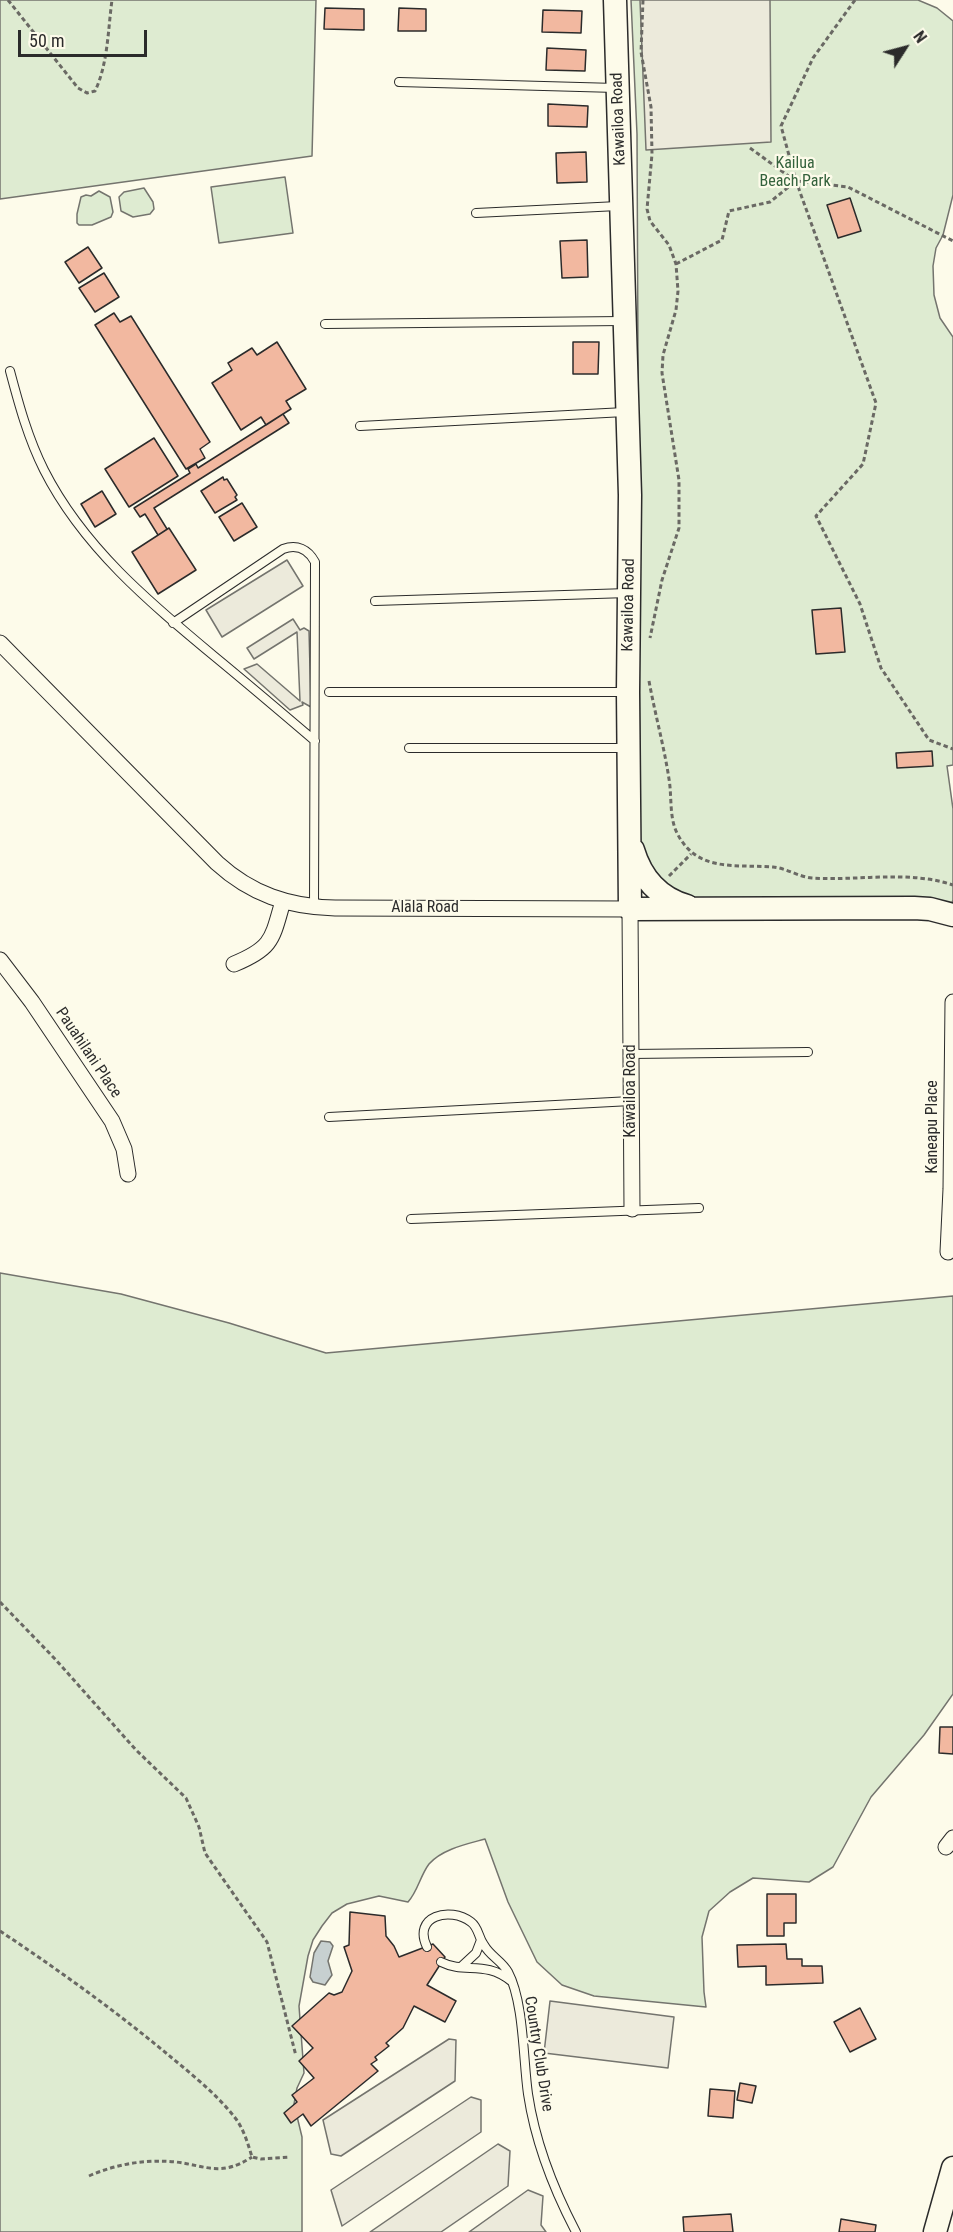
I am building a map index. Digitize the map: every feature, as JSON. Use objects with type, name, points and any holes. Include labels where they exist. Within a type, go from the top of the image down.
[{"type":"street","name":"Kawailoa Road","points":[[615,0],[630,495],[628,692],[631,842],[632,1209]]},
{"type":"street","name":"Alala Road","points":[[0,643],[217,863],[256,891],[283,901],[314,908],[914,908],[930,909],[953,915]]},
{"type":"street","points":[[631,842],[638,864],[655,888],[671,900],[697,909]]},
{"type":"street","points":[[234,964],[256,955],[267,946],[283,901]]},
{"type":"street","name":"Pauahilani Place","points":[[0,960],[32,1002],[112,1121],[124,1149],[128,1174]]},
{"type":"street","name":"Kaneapu Place","points":[[948,1252],[953,1002]]},
{"type":"street","points":[[935,2232],[953,2168]]},
{"type":"lane","points":[[399,81],[619,88]]},
{"type":"lane","points":[[476,213],[622,206]]},
{"type":"lane","points":[[325,324],[625,321]]},
{"type":"lane","points":[[10,371],[25,426],[34,448],[66,508],[103,556],[174,622],[315,741]]},
{"type":"lane","points":[[360,426],[627,412]]},
{"type":"lane","points":[[174,622],[283,549],[296,547],[309,553],[316,567],[314,908]]},
{"type":"lane","points":[[375,601],[629,593]]},
{"type":"lane","points":[[329,692],[628,692]]},
{"type":"lane","points":[[409,748],[629,748]]},
{"type":"lane","points":[[631,1054],[808,1052]]},
{"type":"lane","points":[[329,1117],[631,1101]]},
{"type":"lane","points":[[411,1219],[699,1208]]},
{"type":"lane","name":"Country Club Drive","points":[[427,1947],[424,1936],[426,1925],[437,1915],[444,1913],[469,1920],[476,1927],[480,1940],[505,1967],[519,2003],[529,2097],[536,2128],[560,2199],[576,2232]]},
{"type":"lane","points":[[461,1967],[476,1953],[480,1940]]},
{"type":"lane","points":[[441,1962],[461,1967],[490,1969],[512,1982]]},
{"type":"path","points":[[8,0],[78,88],[87,93],[95,91],[98,84],[112,0]]},
{"type":"path","points":[[643,0],[641,52],[651,107],[652,154],[647,209],[651,221],[669,244],[676,264],[678,291],[676,310],[663,356],[662,373],[679,480],[679,528],[660,589],[649,646]]},
{"type":"path","points":[[855,0],[813,58],[781,126],[796,182],[876,403],[863,464],[816,516],[860,604],[881,668],[929,741],[953,749]]},
{"type":"path","points":[[750,148],[796,182],[848,187],[953,241]]},
{"type":"path","points":[[676,264],[722,240],[729,211],[770,202],[796,182]]},
{"type":"path","points":[[648,676],[668,769],[672,819],[675,830],[691,854],[706,861],[730,866],[777,867],[810,878],[925,879],[953,885]]},
{"type":"path","points":[[655,888],[691,854]]},
{"type":"path","points":[[0,1602],[56,1660],[136,1750],[186,1798],[199,1827],[205,1853],[267,1942],[296,2056]]},
{"type":"path","points":[[0,1931],[49,1963],[129,2022],[197,2079],[237,2120],[252,2157]]},
{"type":"path","points":[[89,2176],[137,2161],[176,2162],[208,2170],[228,2168],[252,2157],[261,2159],[291,2157]]},
{"type":"green space","points":[[0,0],[316,0],[312,156],[0,199]]},
{"type":"green space","name":"Kailua Beach Park","points":[[631,0],[918,0],[937,8],[953,21],[953,195],[943,235],[936,248],[933,266],[934,295],[940,318],[953,337],[953,765],[947,766],[953,809],[953,900],[951,905],[699,899],[681,893],[665,882],[651,867],[642,849],[640,840],[637,134]]},
{"type":"green space","points":[[285,177],[293,233],[219,243],[211,187]]},
{"type":"green space","points":[[144,188],[153,202],[154,209],[150,214],[133,217],[121,211],[119,197],[124,192]]},
{"type":"green space","points":[[99,191],[110,197],[113,212],[111,217],[92,225],[79,225],[77,214],[81,197],[91,196]]},
{"type":"green space","points":[[0,1273],[121,1294],[229,1323],[326,1353],[953,1296],[953,1694],[924,1735],[871,1797],[833,1867],[809,1882],[753,1878],[730,1892],[709,1911],[702,1937],[706,2007],[594,1996],[562,1985],[537,1962],[508,1902],[485,1839],[463,1845],[441,1854],[429,1864],[408,1902],[379,1896],[347,1904],[332,1913],[313,1940],[299,2006],[304,2073],[297,2088],[294,2104],[302,2137],[302,2232],[0,2232]]},
{"type":"shaded area","points":[[640,0],[770,0],[771,142],[646,150]]},
{"type":"shaded area","points":[[287,560],[303,586],[222,637],[206,610]]},
{"type":"shaded area","points":[[293,619],[300,630],[304,628],[309,631],[311,707],[302,702],[303,705],[290,710],[244,669],[257,664],[300,701],[297,632],[254,659],[247,648]]},
{"type":"shaded area","points":[[321,1941],[330,1942],[333,1946],[328,1961],[332,1975],[325,1985],[313,1982],[310,1977],[314,1953]]},
{"type":"shaded area","points":[[550,2001],[674,2017],[668,2068],[544,2053]]},
{"type":"shaded area","points":[[449,2039],[456,2040],[455,2081],[341,2156],[331,2154],[323,2120]]},
{"type":"shaded area","points":[[471,2097],[481,2100],[481,2132],[342,2226],[331,2190]]},
{"type":"shaded area","points":[[498,2144],[510,2151],[508,2186],[441,2232],[370,2232]]},
{"type":"shaded area","points":[[528,2190],[543,2196],[541,2225],[546,2232],[469,2232]]},
{"type":"building","points":[[325,8],[364,9],[364,30],[324,29]]},
{"type":"building","points":[[399,8],[426,9],[426,31],[398,31]]},
{"type":"building","points":[[543,10],[582,11],[581,33],[542,32]]},
{"type":"building","points":[[547,48],[586,50],[585,71],[546,70]]},
{"type":"building","points":[[548,104],[588,106],[587,127],[548,126]]},
{"type":"building","points":[[586,152],[587,182],[557,183],[556,153]]},
{"type":"building","points":[[850,198],[861,231],[838,238],[827,205]]},
{"type":"building","points":[[587,240],[588,277],[562,278],[560,241]]},
{"type":"building","points":[[88,247],[102,268],[79,283],[65,262]]},
{"type":"building","points":[[104,273],[119,297],[95,312],[79,288]]},
{"type":"building","points":[[114,313],[120,322],[131,316],[210,442],[200,449],[205,458],[186,469],[95,325]]},
{"type":"building","points":[[277,342],[306,389],[286,401],[291,409],[266,425],[261,417],[241,430],[212,383],[232,370],[228,363],[252,348],[257,355]]},
{"type":"building","points":[[573,342],[599,342],[598,374],[573,374]]},
{"type":"building","points":[[283,414],[289,423],[154,508],[167,529],[158,535],[145,514],[140,517],[134,508],[190,473],[188,469],[196,464],[198,468]]},
{"type":"building","points":[[154,438],[178,476],[129,507],[105,469]]},
{"type":"building","points":[[223,477],[224,480],[227,479],[237,495],[235,497],[237,500],[215,513],[201,491]]},
{"type":"building","points":[[102,491],[116,514],[95,527],[81,504]]},
{"type":"building","points":[[242,503],[257,527],[234,541],[219,517]]},
{"type":"building","points":[[169,528],[196,570],[158,594],[132,552]]},
{"type":"building","points":[[841,608],[845,652],[816,654],[812,610]]},
{"type":"building","points":[[932,751],[933,766],[897,768],[896,753]]},
{"type":"building","points":[[940,1727],[953,1727],[953,1754],[939,1753]]},
{"type":"building","points":[[767,1894],[796,1894],[796,1923],[784,1923],[784,1936],[767,1936]]},
{"type":"building","points":[[350,1912],[385,1916],[386,1936],[399,1957],[433,1944],[445,1957],[427,1985],[456,2001],[445,2022],[414,2006],[403,2028],[386,2043],[389,2046],[375,2057],[377,2060],[371,2064],[378,2071],[311,2126],[303,2114],[291,2123],[284,2113],[297,2102],[292,2095],[314,2078],[299,2061],[313,2048],[292,2026],[329,1993],[334,1995],[342,1992],[352,1971],[344,1947],[349,1945]]},
{"type":"building","points":[[786,1944],[787,1959],[802,1959],[802,1966],[822,1966],[823,1983],[766,1985],[766,1966],[738,1967],[737,1945]]},
{"type":"building","points":[[860,2008],[876,2039],[850,2052],[834,2022]]},
{"type":"building","points":[[740,2083],[756,2086],[752,2103],[737,2100]]},
{"type":"building","points":[[710,2089],[735,2091],[733,2118],[708,2116]]},
{"type":"building","points":[[731,2214],[733,2232],[684,2232],[683,2217]]},
{"type":"building","points":[[841,2219],[876,2225],[875,2232],[839,2232]]}]
